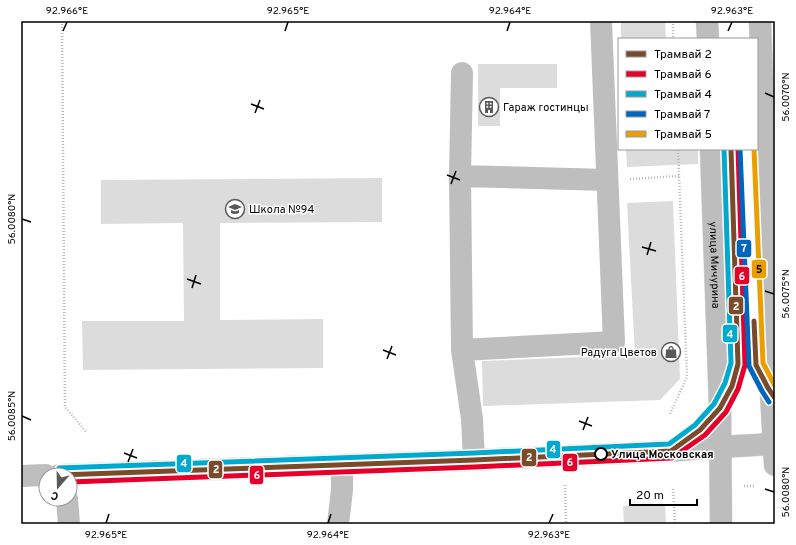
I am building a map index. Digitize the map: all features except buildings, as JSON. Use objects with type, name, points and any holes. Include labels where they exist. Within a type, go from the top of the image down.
[{"type":"main road","points":[[707,21],[708,38]]},
{"type":"main road","points":[[760,21],[770,310],[771,394],[775,465]]},
{"type":"main road","name":"улица Мичурина","points":[[711,150],[720,408],[721,524]]},
{"type":"main road","points":[[720,447],[774,444]]},
{"type":"street","points":[[462,350],[614,342],[601,21]]},
{"type":"street","points":[[462,73],[460,176],[462,350],[472,419],[474,460]]},
{"type":"street","points":[[460,176],[607,180]]},
{"type":"street","points":[[78,475],[474,460],[671,451],[720,447]]},
{"type":"street","points":[[338,524],[342,490],[342,465]]},
{"type":"street","points":[[21,476],[38,475]]},
{"type":"street","points":[[68,507],[69,524]]},
{"type":"path","points":[[62,21],[65,407],[87,433]]},
{"type":"path","points":[[673,21],[673,38]]},
{"type":"path","points":[[670,414],[687,377],[678,150]]},
{"type":"path","points":[[607,180],[679,176]]},
{"type":"path","points":[[566,485],[566,524]]},
{"type":"path","points":[[744,486],[755,486]]},
{"type":"path","points":[[673,489],[675,524]]},
{"type":"tram line","name":"4","points":[[78,467],[474,453],[669,444],[695,425],[714,404],[725,383],[731,363],[724,150]]},
{"type":"tram line","name":"2","points":[[78,474],[474,460],[671,451],[700,430],[720,408],[732,386],[738,364],[731,150]]},
{"type":"tram line","name":"6","points":[[78,482],[672,458],[705,435],[726,412],[738,389],[745,365],[738,150]]},
{"type":"tram line","name":"7","points":[[740,150],[749,366],[769,402]]},
{"type":"tram line","name":"5","points":[[754,150],[763,363],[775,386]]},
{"type":"tram line","name":"2","points":[[754,321],[756,365],[775,398]]},
{"type":"place","name":"Гараж гостинцы","points":[[489,107]]},
{"type":"place","name":"Школа №94","points":[[235,209]]},
{"type":"place","name":"Радуга Цветов","points":[[671,352]]},
{"type":"place","name":"Улица Московская","points":[[601,454]]}]
